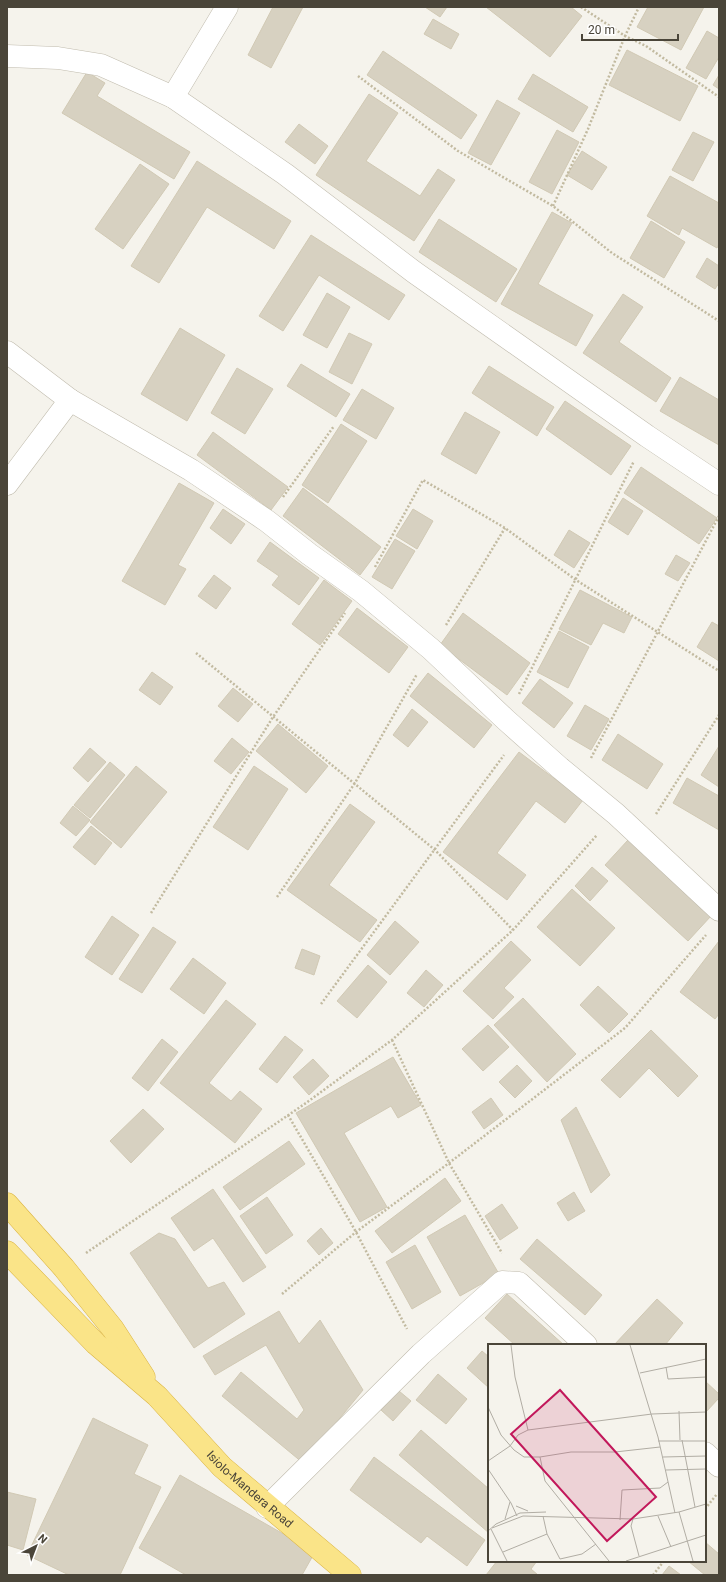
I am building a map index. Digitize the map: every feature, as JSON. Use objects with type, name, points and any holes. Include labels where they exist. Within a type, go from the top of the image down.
[{"type":"highway","name":"Isiolo-Mandera Road","points":[[7,1204],[64,1268],[114,1329],[157,1396]]},
{"type":"highway","name":"Isiolo-Mandera Road","points":[[7,1252],[96,1344],[157,1396],[222,1467],[267,1507],[350,1575]]},
{"type":"street","points":[[173,97],[227,7]]},
{"type":"street","points":[[7,56],[58,58],[101,65],[173,97],[285,174],[414,272],[647,436],[719,484]]},
{"type":"street","points":[[7,352],[70,400],[191,470],[267,521],[309,554],[361,591],[431,649],[577,783],[616,814],[719,910]]},
{"type":"street","points":[[7,484],[70,400]]},
{"type":"street","points":[[267,1507],[421,1354],[502,1282],[519,1283],[585,1344]]},
{"type":"street","points":[[706,1454],[719,1466]]},
{"type":"path","points":[[581,7],[625,36],[646,46],[719,97]]},
{"type":"path","points":[[553,206],[588,130],[625,36],[639,7]]},
{"type":"path","points":[[358,76],[458,151],[553,206],[612,253],[719,321]]},
{"type":"path","points":[[267,521],[334,426]]},
{"type":"path","points":[[321,1004],[435,850],[514,726],[576,580],[647,436]]},
{"type":"path","points":[[151,913],[273,717],[361,591],[423,480],[504,528],[576,580],[719,671]]},
{"type":"path","points":[[577,783],[659,632],[719,516]]},
{"type":"path","points":[[277,897],[355,783],[431,649],[504,528]]},
{"type":"path","points":[[196,653],[435,850],[513,930]]},
{"type":"path","points":[[640,838],[719,715]]},
{"type":"path","points":[[64,1268],[288,1115],[392,1040],[513,930],[616,814]]},
{"type":"path","points":[[282,1294],[356,1232],[449,1163],[625,1028],[709,932]]},
{"type":"path","points":[[392,1040],[449,1163],[519,1283]]},
{"type":"path","points":[[288,1115],[356,1232],[421,1354]]},
{"type":"path","points":[[706,1508],[719,1492]]},
{"type":"path","points":[[653,1575],[663,1562]]},
{"type":"building","points":[[273,7],[303,7],[271,68],[248,55]]},
{"type":"building","points":[[425,7],[447,7],[440,17]]},
{"type":"building","points":[[486,7],[571,7],[582,16],[550,57]]},
{"type":"building","points":[[648,7],[704,7],[681,50],[637,27]]},
{"type":"building","points":[[433,19],[459,34],[451,49],[424,34]]},
{"type":"building","points":[[707,31],[719,38],[719,57],[706,79],[686,68]]},
{"type":"building","points":[[627,50],[698,86],[680,121],[609,85]]},
{"type":"building","points":[[383,51],[477,115],[461,139],[367,75]]},
{"type":"building","points":[[87,72],[105,83],[97,96],[190,152],[174,179],[62,113]]},
{"type":"building","points":[[533,74],[588,107],[573,132],[518,99]]},
{"type":"building","points":[[719,75],[719,89],[713,85]]},
{"type":"building","points":[[369,94],[398,113],[366,161],[420,196],[438,169],[455,180],[414,241],[316,175]]},
{"type":"building","points":[[497,100],[520,113],[491,165],[468,153]]},
{"type":"building","points":[[299,124],[328,146],[315,164],[285,142]]},
{"type":"building","points":[[557,130],[579,142],[552,194],[529,182]]},
{"type":"building","points":[[693,132],[714,142],[693,181],[672,170]]},
{"type":"building","points":[[582,151],[607,167],[592,190],[567,175]]},
{"type":"building","points":[[197,161],[291,221],[274,249],[207,207],[159,283],[131,266]]},
{"type":"building","points":[[140,164],[169,184],[123,249],[95,229]]},
{"type":"building","points":[[670,176],[719,203],[719,244],[717,248],[682,228],[679,235],[647,216]]},
{"type":"building","points":[[552,212],[572,223],[538,284],[593,315],[576,346],[501,304]]},
{"type":"building","points":[[439,219],[517,269],[496,302],[419,252]]},
{"type":"building","points":[[651,221],[685,242],[664,278],[630,258]]},
{"type":"building","points":[[311,235],[405,295],[389,320],[319,275],[283,331],[259,316]]},
{"type":"building","points":[[707,258],[719,266],[719,283],[715,289],[696,277]]},
{"type":"building","points":[[327,293],[350,307],[327,348],[303,335]]},
{"type":"building","points":[[623,294],[643,307],[619,342],[671,378],[656,402],[583,353]]},
{"type":"building","points":[[180,328],[225,355],[187,421],[141,394]]},
{"type":"building","points":[[349,333],[372,344],[352,384],[329,372]]},
{"type":"building","points":[[301,364],[350,394],[336,417],[287,386]]},
{"type":"building","points":[[489,366],[554,407],[537,436],[472,393]]},
{"type":"building","points":[[237,368],[273,389],[245,434],[211,413]]},
{"type":"building","points":[[680,377],[719,400],[719,445],[660,411]]},
{"type":"building","points":[[362,389],[394,408],[376,439],[343,420]]},
{"type":"building","points":[[565,401],[631,446],[611,475],[546,429]]},
{"type":"building","points":[[465,412],[500,432],[476,474],[441,454]]},
{"type":"building","points":[[341,424],[367,441],[328,503],[302,485]]},
{"type":"building","points":[[213,432],[288,487],[271,510],[197,455]]},
{"type":"building","points":[[641,467],[717,518],[699,544],[624,493]]},
{"type":"building","points":[[179,483],[214,503],[178,565],[186,569],[165,605],[122,581]]},
{"type":"building","points":[[303,488],[381,547],[360,575],[283,516]]},
{"type":"building","points":[[623,498],[643,511],[628,535],[608,522]]},
{"type":"building","points":[[223,509],[245,524],[231,544],[210,528]]},
{"type":"building","points":[[413,509],[433,521],[417,549],[396,536]]},
{"type":"building","points":[[569,530],[590,543],[574,568],[554,555]]},
{"type":"building","points":[[395,539],[415,551],[392,589],[372,577]]},
{"type":"building","points":[[270,542],[319,578],[299,605],[272,585],[279,576],[257,561]]},
{"type":"building","points":[[676,555],[690,563],[678,581],[665,574]]},
{"type":"building","points":[[214,575],[231,588],[216,609],[198,596]]},
{"type":"building","points":[[324,580],[352,601],[320,645],[292,624]]},
{"type":"building","points":[[580,590],[632,617],[624,633],[603,623],[591,645],[559,629]]},
{"type":"building","points":[[357,608],[408,647],[389,673],[338,634]]},
{"type":"building","points":[[463,613],[530,663],[507,695],[440,645]]},
{"type":"building","points":[[712,622],[719,626],[719,661],[697,647]]},
{"type":"building","points":[[559,631],[589,647],[568,688],[537,672]]},
{"type":"building","points":[[152,672],[173,687],[160,705],[139,690]]},
{"type":"building","points":[[428,673],[492,725],[474,748],[410,696]]},
{"type":"building","points":[[540,679],[573,703],[554,728],[522,703]]},
{"type":"building","points":[[233,688],[253,704],[238,722],[218,706]]},
{"type":"building","points":[[585,705],[609,719],[591,750],[567,736]]},
{"type":"building","points":[[412,709],[428,722],[408,747],[393,735]]},
{"type":"building","points":[[278,724],[328,766],[306,793],[256,751]]},
{"type":"building","points":[[618,734],[663,764],[647,789],[602,760]]},
{"type":"building","points":[[232,738],[249,752],[231,774],[214,761]]},
{"type":"building","points":[[719,746],[719,787],[701,775]]},
{"type":"building","points":[[90,748],[106,762],[88,782],[73,768]]},
{"type":"building","points":[[519,752],[583,800],[565,823],[536,801],[497,853],[526,875],[507,900],[443,852]]},
{"type":"building","points":[[110,762],[125,775],[90,818],[74,805]]},
{"type":"building","points":[[136,766],[167,792],[121,848],[90,822]]},
{"type":"building","points":[[254,766],[288,789],[248,850],[213,827]]},
{"type":"building","points":[[687,778],[719,796],[719,830],[673,803]]},
{"type":"building","points":[[350,804],[375,822],[329,885],[377,920],[360,942],[287,890]]},
{"type":"building","points":[[73,806],[90,820],[76,836],[60,823]]},
{"type":"building","points":[[91,826],[112,843],[95,865],[73,847]]},
{"type":"building","points":[[628,840],[711,916],[688,941],[605,865]]},
{"type":"building","points":[[592,867],[608,881],[590,901],[575,886]]},
{"type":"building","points":[[572,889],[615,928],[580,966],[537,927]]},
{"type":"building","points":[[112,916],[139,935],[112,975],[85,957]]},
{"type":"building","points":[[395,921],[419,942],[390,975],[367,955]]},
{"type":"building","points":[[153,927],[176,942],[142,993],[119,979]]},
{"type":"building","points":[[511,941],[531,960],[504,988],[514,997],[493,1019],[463,991]]},
{"type":"building","points":[[719,941],[719,1014],[715,1019],[680,992]]},
{"type":"building","points":[[302,949],[320,956],[314,975],[295,968]]},
{"type":"building","points":[[193,958],[226,983],[204,1014],[170,989]]},
{"type":"building","points":[[368,965],[387,982],[357,1018],[337,1001]]},
{"type":"building","points":[[426,970],[443,985],[424,1007],[407,993]]},
{"type":"building","points":[[598,986],[628,1014],[609,1033],[580,1005]]},
{"type":"building","points":[[523,998],[576,1054],[547,1082],[494,1025]]},
{"type":"building","points":[[226,1000],[256,1024],[209,1083],[231,1101],[240,1091],[262,1109],[235,1143],[160,1083]]},
{"type":"building","points":[[488,1025],[509,1047],[483,1071],[462,1049]]},
{"type":"building","points":[[651,1030],[698,1076],[678,1097],[649,1068],[620,1098],[601,1080]]},
{"type":"building","points":[[285,1036],[303,1050],[277,1083],[259,1069]]},
{"type":"building","points":[[162,1039],[178,1052],[148,1091],[132,1078]]},
{"type":"building","points":[[393,1057],[421,1105],[398,1118],[391,1106],[344,1133],[387,1207],[360,1222],[296,1113]]},
{"type":"building","points":[[313,1059],[329,1076],[309,1095],[293,1077]]},
{"type":"building","points":[[517,1065],[532,1081],[515,1098],[499,1082]]},
{"type":"building","points":[[491,1098],[503,1115],[484,1129],[472,1112]]},
{"type":"building","points":[[576,1107],[610,1175],[591,1193],[561,1120]]},
{"type":"building","points":[[143,1109],[164,1129],[131,1163],[110,1141]]},
{"type":"building","points":[[289,1141],[305,1164],[240,1210],[223,1187]]},
{"type":"building","points":[[445,1178],[461,1201],[392,1253],[375,1231]]},
{"type":"building","points":[[213,1189],[266,1267],[243,1282],[213,1238],[194,1251],[171,1218]]},
{"type":"building","points":[[574,1192],[585,1211],[568,1221],[557,1203]]},
{"type":"building","points":[[267,1197],[293,1235],[266,1254],[240,1216]]},
{"type":"building","points":[[502,1204],[518,1228],[500,1240],[485,1216]]},
{"type":"building","points":[[465,1215],[499,1274],[460,1296],[427,1237]]},
{"type":"building","points":[[321,1228],[333,1243],[319,1255],[307,1241]]},
{"type":"building","points":[[159,1233],[175,1239],[208,1288],[224,1282],[245,1314],[194,1348],[130,1253]]},
{"type":"building","points":[[537,1239],[602,1295],[585,1315],[520,1259]]},
{"type":"building","points":[[415,1245],[441,1292],[412,1309],[386,1262]]},
{"type":"building","points":[[507,1294],[563,1344],[514,1344],[485,1318]]},
{"type":"building","points":[[657,1299],[683,1323],[666,1344],[615,1344]]},
{"type":"building","points":[[279,1311],[299,1344],[320,1320],[363,1390],[303,1463],[222,1396],[241,1372],[297,1419],[304,1410],[266,1345],[215,1375],[203,1356]]},
{"type":"building","points":[[482,1351],[488,1356],[488,1387],[467,1368]]},
{"type":"building","points":[[438,1374],[467,1399],[446,1424],[416,1400]]},
{"type":"building","points":[[706,1382],[719,1394],[719,1398],[706,1412]]},
{"type":"building","points":[[399,1391],[411,1401],[393,1421],[381,1410]]},
{"type":"building","points":[[93,1418],[148,1445],[134,1474],[161,1487],[120,1575],[69,1575],[27,1555]]},
{"type":"building","points":[[421,1430],[488,1488],[488,1532],[399,1455]]},
{"type":"building","points":[[374,1457],[485,1540],[467,1566],[427,1536],[421,1543],[350,1490]]},
{"type":"building","points":[[180,1475],[315,1552],[302,1575],[186,1575],[139,1548]]},
{"type":"building","points":[[7,1492],[36,1499],[23,1550],[7,1545]]},
{"type":"building","points":[[706,1543],[719,1554],[719,1575],[705,1575],[689,1562],[706,1562]]},
{"type":"building","points":[[496,1562],[536,1562],[531,1569],[538,1575],[486,1575]]},
{"type":"building","points":[[669,1566],[681,1575],[662,1575]]}]
